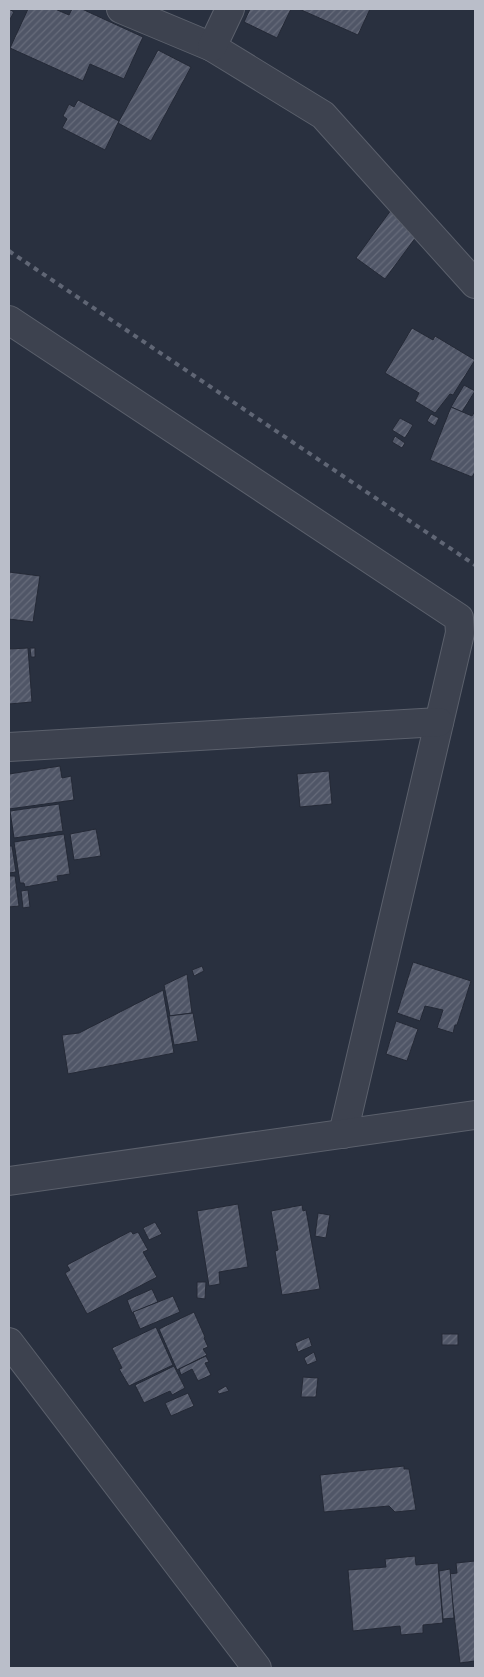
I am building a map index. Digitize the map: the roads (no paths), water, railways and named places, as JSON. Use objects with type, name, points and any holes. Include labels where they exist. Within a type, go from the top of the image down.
[{"type":"street","points":[[121,9],[212,47],[323,115],[475,284]]},
{"type":"street","points":[[212,47],[230,9]]},
{"type":"street","points":[[9,320],[460,618],[460,633],[343,1134]]},
{"type":"street","points":[[9,747],[439,722]]},
{"type":"street","points":[[9,1181],[475,1115]]},
{"type":"street","points":[[9,1342],[257,1668]]},
{"type":"railway","points":[[9,251],[475,565]]}]
